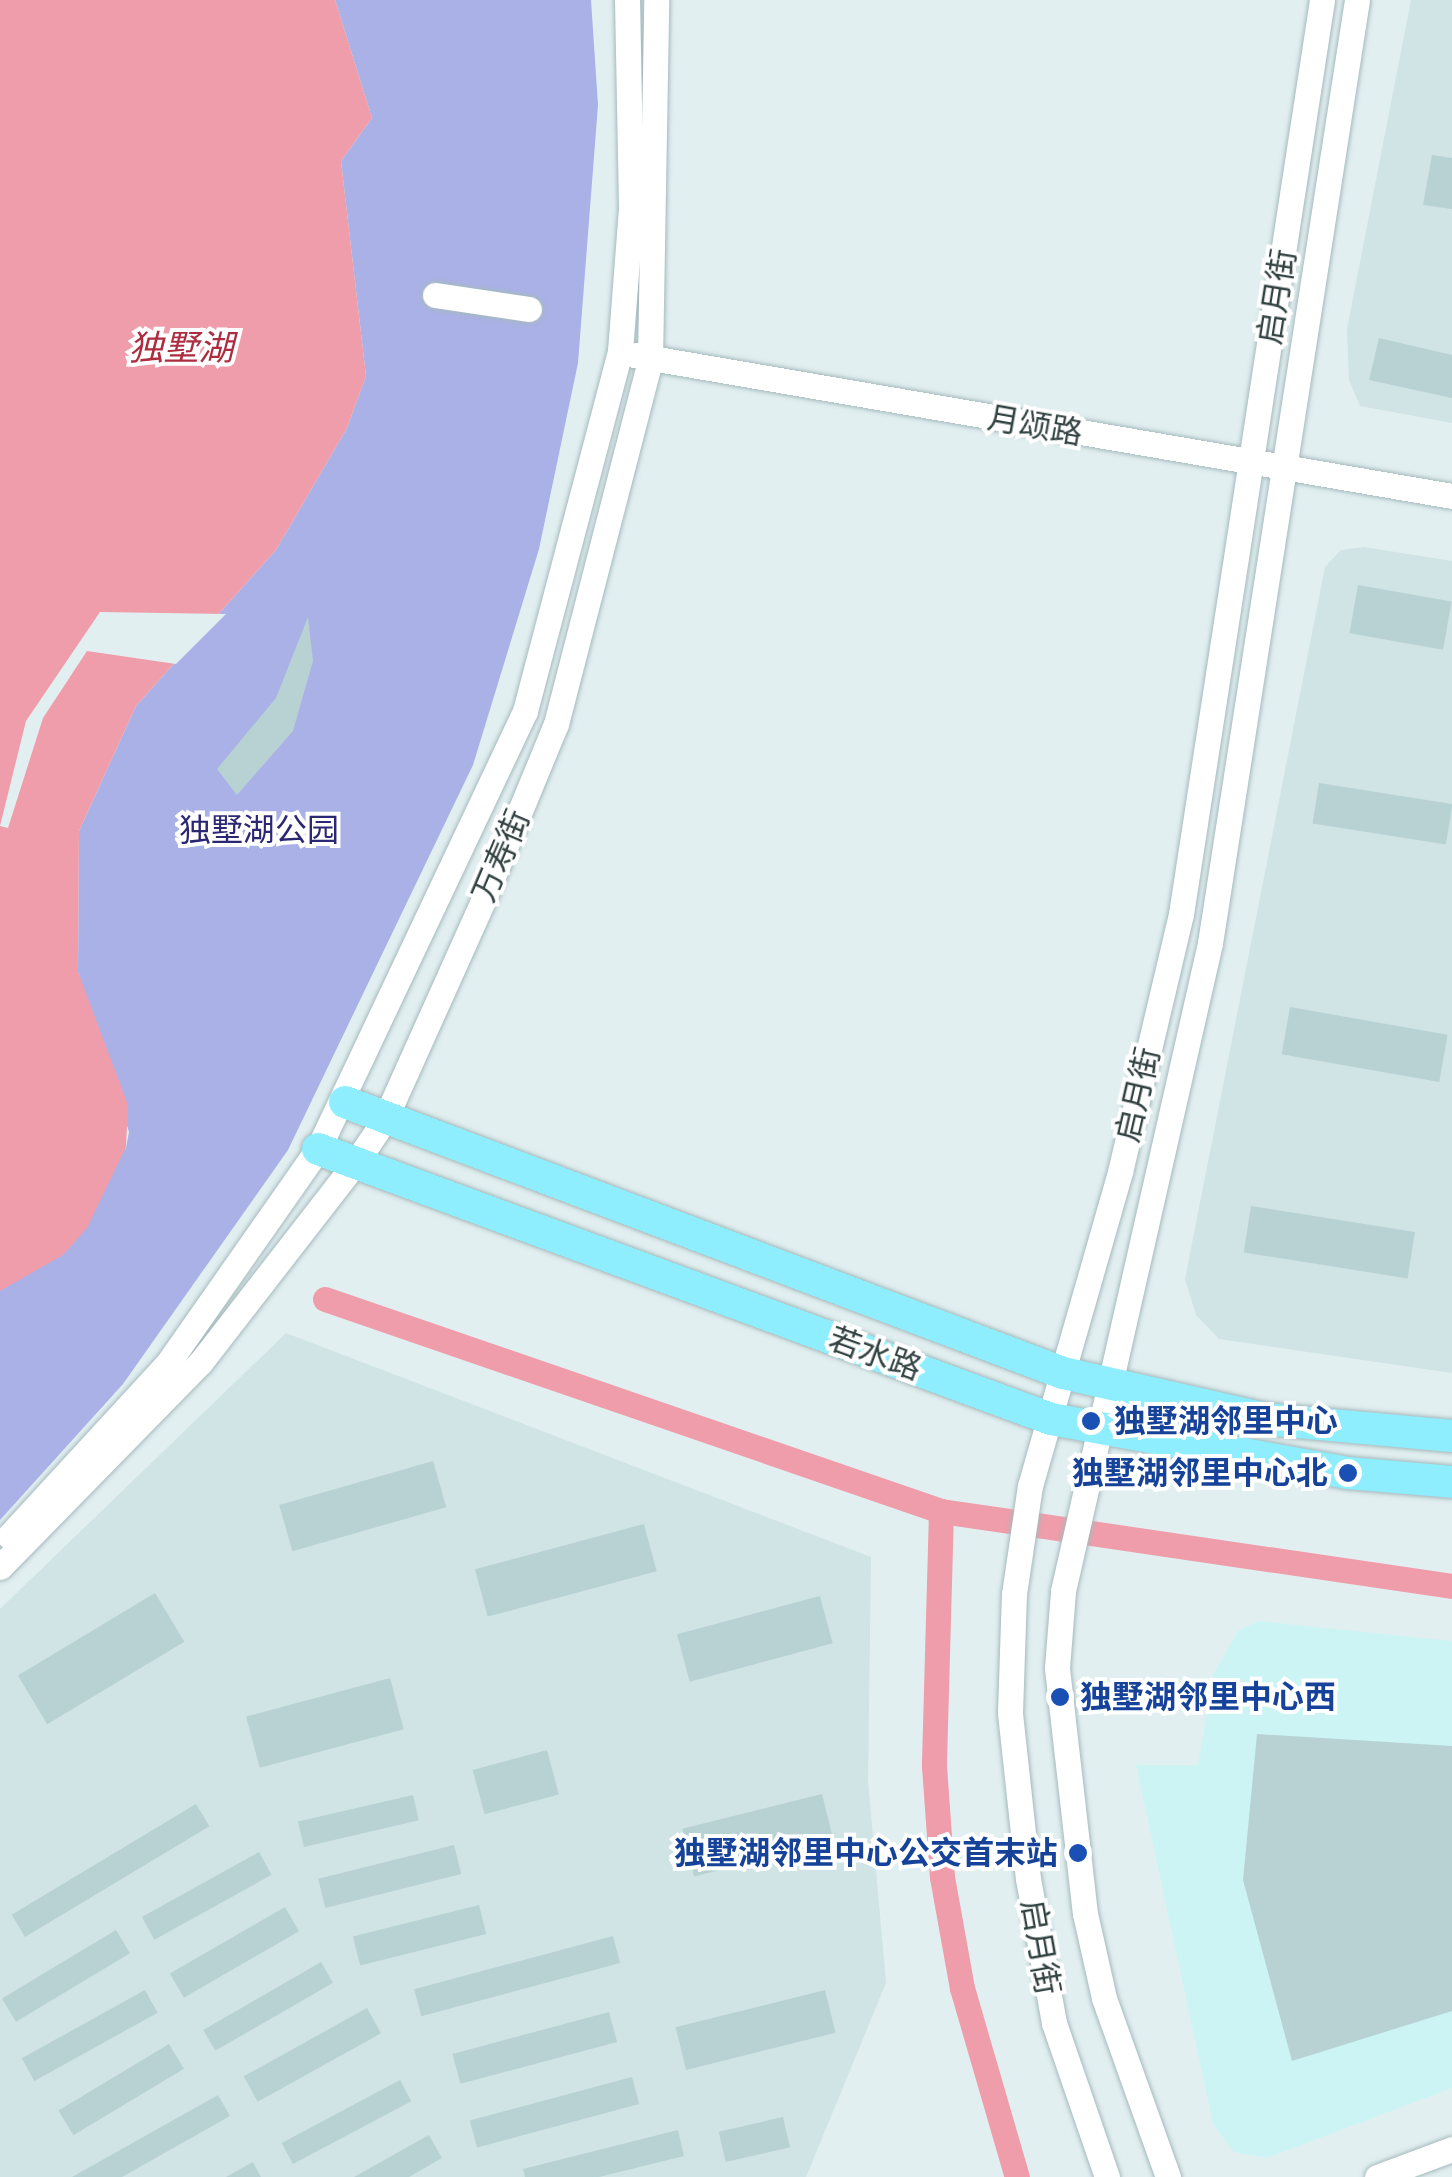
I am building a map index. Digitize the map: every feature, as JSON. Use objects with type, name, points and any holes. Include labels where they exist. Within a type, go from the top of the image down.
[{"type":"main road","name":"若水路","points":[[345,1102],[1064,1374],[1265,1418],[1452,1436]]},
{"type":"main road","name":"若水路","points":[[318,1148],[1051,1419],[1106,1432],[1452,1482]]},
{"type":"street","name":"万寿街","points":[[0,1546],[168,1364],[318,1148],[345,1102],[524,711],[620,351],[630,207],[627,0]]},
{"type":"street","name":"万寿街","points":[[0,1567],[106,1467],[301,1235],[385,1119],[556,724],[650,360],[656,0]]},
{"type":"street","name":"启月街","points":[[1107,2177],[1054,2023],[1028,1879],[1010,1714],[1018,1562],[1030,1486],[1064,1374],[1180,914],[1322,0]]},
{"type":"street","name":"启月街","points":[[1168,2177],[1104,1998],[1085,1914],[1057,1668],[1066,1568],[1084,1495],[1106,1432],[1210,943],[1356,0]]},
{"type":"street","points":[[436,295],[528,309]]},
{"type":"street","name":"月颂路","points":[[620,351],[650,360],[1452,496]]},
{"type":"street","points":[[1377,2177],[1452,2148]]},
{"type":"shaded area","points":[[1411,0],[1452,0],[1452,423],[1360,406],[1349,380],[1347,329]]},
{"type":"shaded area","points":[[1364,547],[1452,561],[1452,1373],[1219,1339],[1196,1315],[1185,1279],[1325,567],[1341,550]]},
{"type":"shaded area","points":[[286,1333],[871,1557],[868,1781],[886,1983],[806,2177],[0,2177],[0,1609]]},
{"type":"shaded area","points":[[1259,1621],[1452,1641],[1452,2088],[1267,2158],[1234,2152],[1213,2124],[1136,1765],[1198,1765],[1214,1673],[1239,1630]]},
{"type":"green space","name":"独墅湖公园","points":[[335,0],[591,0],[598,105],[578,363],[539,549],[473,765],[288,1150],[123,1384],[0,1520],[0,1272],[126,1148],[129,1132],[78,972],[79,831],[136,706],[276,550],[347,428],[366,376],[341,161],[372,118]]},
{"type":"water","name":"独墅湖","points":[[0,0],[335,0],[372,118],[341,161],[366,376],[347,428],[276,550],[136,706],[79,831],[78,972],[128,1105],[126,1147],[87,1228],[63,1255],[0,1291]]},
{"type":"pier","points":[[100,612],[226,614],[176,664],[87,651],[43,718],[8,828],[0,826],[26,721]]},
{"type":"building","points":[[1432,155],[1452,158],[1452,209],[1423,205]]},
{"type":"building","points":[[1379,338],[1452,355],[1452,398],[1369,380]]},
{"type":"building","points":[[1358,585],[1452,601],[1443,650],[1349,633]]},
{"type":"building","points":[[308,617],[313,661],[293,731],[237,795],[217,769],[276,698]]},
{"type":"building","points":[[1319,783],[1452,804],[1446,845],[1313,823]]},
{"type":"building","points":[[1290,1007],[1448,1035],[1439,1082],[1282,1054]]},
{"type":"building","points":[[1251,1206],[1415,1232],[1408,1278],[1244,1252]]},
{"type":"building","points":[[433,1461],[446,1507],[292,1551],[279,1505]]},
{"type":"building","points":[[644,1524],[657,1571],[488,1617],[475,1569]]},
{"type":"building","points":[[155,1593],[184,1642],[47,1724],[18,1675]]},
{"type":"building","points":[[820,1596],[833,1643],[690,1682],[677,1634]]},
{"type":"building","points":[[390,1678],[404,1729],[260,1768],[246,1717]]},
{"type":"building","points":[[1257,1734],[1452,1746],[1452,2011],[1292,2061],[1243,1880]]},
{"type":"building","points":[[547,1750],[559,1794],[485,1814],[473,1770]]},
{"type":"building","points":[[822,1794],[834,1842],[694,1876],[682,1829]]},
{"type":"building","points":[[413,1795],[419,1820],[304,1847],[298,1822]]},
{"type":"building","points":[[196,1804],[209,1826],[25,1937],[12,1915]]},
{"type":"building","points":[[454,1845],[461,1874],[325,1908],[318,1879]]},
{"type":"building","points":[[259,1852],[272,1875],[154,1940],[142,1917]]},
{"type":"building","points":[[479,1905],[486,1934],[360,1966],[353,1936]]},
{"type":"building","points":[[285,1907],[299,1931],[184,1998],[170,1974]]},
{"type":"building","points":[[116,1930],[130,1953],[16,2022],[2,1999]]},
{"type":"building","points":[[613,1936],[620,1963],[421,2016],[414,1989]]},
{"type":"building","points":[[321,1962],[333,1983],[215,2051],[203,2030]]},
{"type":"building","points":[[145,1990],[158,2013],[34,2081],[22,2058]]},
{"type":"building","points":[[825,1990],[836,2033],[686,2070],[676,2027]]},
{"type":"building","points":[[367,2008],[381,2033],[258,2102],[244,2076]]},
{"type":"building","points":[[609,2012],[617,2042],[461,2084],[453,2054]]},
{"type":"building","points":[[169,2044],[184,2069],[73,2135],[58,2110]]},
{"type":"building","points":[[632,2077],[639,2104],[477,2148],[470,2120]]},
{"type":"building","points":[[400,2080],[411,2101],[293,2164],[282,2143]]},
{"type":"building","points":[[218,2095],[230,2116],[122,2177],[72,2177]]},
{"type":"building","points":[[783,2117],[790,2147],[726,2162],[719,2132]]},
{"type":"building","points":[[678,2130],[684,2156],[599,2177],[525,2177],[523,2169]]},
{"type":"building","points":[[429,2135],[442,2158],[409,2177],[354,2177]]},
{"type":"building","points":[[253,2162],[261,2177],[226,2177]]},
{"type":"waterway","points":[[325,1299],[941,1511],[1452,1586]]},
{"type":"waterway","points":[[941,1511],[934,1766],[942,1877],[962,1988],[1017,2177]]},
{"type":"place","name":"独墅湖邻里中心","points":[[1091,1421]]},
{"type":"place","name":"独墅湖邻里中心北","points":[[1348,1473]]},
{"type":"place","name":"独墅湖邻里中心西","points":[[1060,1697]]},
{"type":"place","name":"独墅湖邻里中心公交首末站","points":[[1078,1853]]}]
